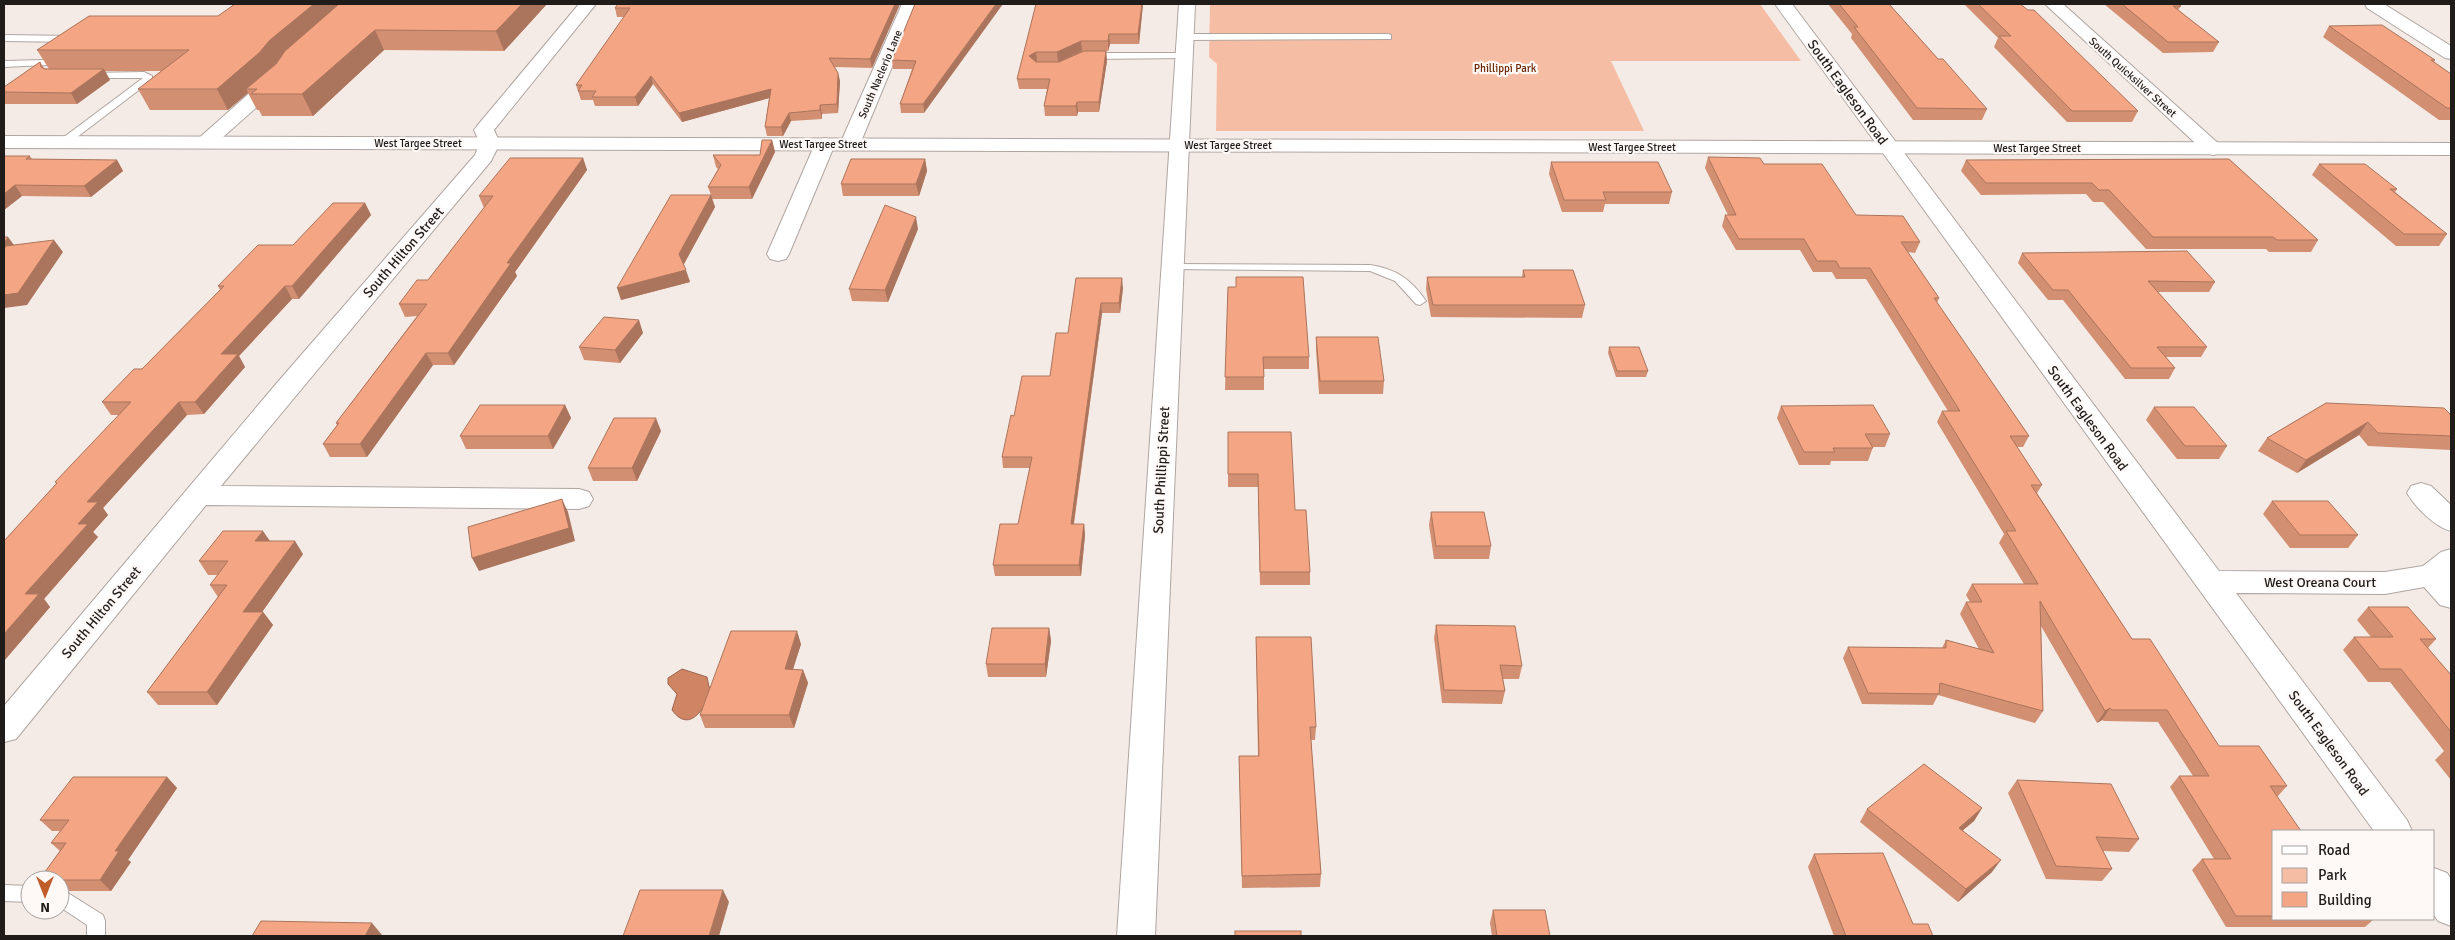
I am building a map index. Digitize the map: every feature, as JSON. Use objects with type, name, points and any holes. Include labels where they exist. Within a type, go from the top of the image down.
[{"type":"street","name":"South Hilton Street","points":[[4,729],[198,495],[484,157],[490,143],[484,130],[588,4]]},
{"type":"street","name":"South Naclerio Lane","points":[[850,144],[910,4]]},
{"type":"street","name":"South Phillippi Street","points":[[1136,936],[1187,4]]},
{"type":"street","name":"South Eagleson Road","points":[[1783,4],[2393,830]]},
{"type":"street","name":"South Quicksilver Street","points":[[2053,4],[2213,149]]},
{"type":"street","points":[[2373,4],[2451,54]]},
{"type":"street","points":[[206,142],[278,79],[294,60]]},
{"type":"street","name":"West Targee Street","points":[[4,142],[2451,149]]},
{"type":"street","points":[[778,254],[825,144]]},
{"type":"street","points":[[2421,493],[2451,520]]},
{"type":"street","points":[[198,495],[578,500]]},
{"type":"street","name":"West Oreana Court","points":[[2209,582],[2385,582],[2441,568],[2451,597]]},
{"type":"street","points":[[2435,887],[2451,909]]},
{"type":"lane","points":[[4,38],[72,38],[76,40],[28,74]]},
{"type":"lane","points":[[1082,56],[1184,46],[1388,38]]},
{"type":"lane","points":[[4,64],[52,57]]},
{"type":"lane","points":[[64,142],[149,78],[144,75],[80,75]]},
{"type":"lane","points":[[1172,267],[1370,268],[1389,271],[1407,283],[1420,301]]},
{"type":"lane","points":[[4,893],[20,894]]},
{"type":"lane","points":[[70,903],[96,921],[96,936]]},
{"type":"green space","name":"Phillippi Park","points":[[1210,4],[1760,4],[1801,61],[1611,61],[1644,131],[1216,131],[1217,64],[1209,57]]},
{"type":"shaded area","points":[[682,669],[707,677],[709,687],[714,688],[707,702],[697,715],[692,719],[685,720],[672,710],[677,694],[668,684],[668,678]]},
{"type":"building","points":[[235,4],[314,4],[270,40],[259,53],[217,89],[138,89],[189,50],[37,50],[89,16],[218,16]]},
{"type":"building","points":[[339,4],[522,4],[496,31],[375,30],[302,94],[251,94],[257,89],[246,89],[276,64],[285,51]]},
{"type":"building","points":[[618,4],[895,4],[870,59],[829,58],[838,73],[837,104],[820,105],[820,110],[789,113],[781,127],[765,127],[771,89],[679,113],[651,76],[635,97],[592,97],[596,91],[578,91],[582,85],[576,85],[630,8],[615,8]]},
{"type":"building","points":[[915,4],[996,4],[923,104],[900,104],[916,61],[892,60]]},
{"type":"building","points":[[1036,4],[1142,4],[1138,34],[1109,34],[1108,41],[1081,41],[1057,52],[1036,52],[1029,56],[1036,62],[1059,62],[1084,51],[1106,51],[1099,102],[1077,102],[1076,106],[1044,106],[1050,79],[1017,79]]},
{"type":"building","points":[[1839,4],[1889,4],[1938,59],[1943,59],[1987,109],[1917,108],[1854,27],[1858,27]]},
{"type":"building","points":[[1978,4],[2020,4],[2028,10],[2034,10],[2138,111],[2072,111],[1999,36],[2011,36]]},
{"type":"building","points":[[2122,4],[2178,4],[2181,6],[2173,6],[2219,42],[2168,42]]},
{"type":"building","points":[[2382,25],[2435,60],[2431,60],[2451,74],[2451,108],[2447,108],[2329,26]]},
{"type":"building","points":[[40,62],[41,67],[45,69],[104,69],[71,93],[4,92],[4,87]]},
{"type":"building","points":[[762,140],[772,140],[749,187],[708,187],[721,165],[713,155],[760,155]]},
{"type":"building","points":[[4,156],[30,156],[26,159],[117,160],[84,186],[15,185],[4,194]]},
{"type":"building","points":[[1708,157],[1760,158],[1764,164],[1822,164],[1856,215],[1903,216],[1920,242],[1901,242],[1939,298],[1934,298],[2029,436],[2010,436],[2042,485],[2031,485],[2132,639],[2150,639],[2219,746],[2259,746],[2287,786],[2270,786],[2300,830],[2272,830],[2272,916],[2236,916],[2202,859],[2231,859],[2179,776],[2209,776],[2167,710],[2112,710],[2110,708],[2105,711],[2040,601],[2043,711],[1940,683],[1939,694],[1868,693],[1848,647],[1946,648],[1946,640],[1994,653],[1966,602],[1982,602],[1972,584],[2038,584],[2006,531],[2016,531],[1942,411],[1960,411],[1870,268],[1840,268],[1836,261],[1817,261],[1804,239],[1739,239],[1725,215],[1736,215]]},
{"type":"building","points":[[510,158],[583,158],[507,263],[511,263],[448,353],[426,353],[360,444],[323,444],[339,423],[336,423],[427,304],[399,304],[417,280],[428,280],[493,196],[479,196]]},
{"type":"building","points":[[851,159],[925,159],[916,184],[841,184]]},
{"type":"building","points":[[2229,159],[2318,240],[2277,240],[2273,237],[2153,237],[2109,190],[2099,190],[2092,183],[1986,183],[1966,160]]},
{"type":"building","points":[[1551,162],[1658,162],[1672,192],[1603,192],[1606,200],[1564,200]]},
{"type":"building","points":[[2319,164],[2365,164],[2397,189],[2390,189],[2447,234],[2404,234]]},
{"type":"building","points":[[671,195],[711,195],[679,254],[686,270],[617,288]]},
{"type":"building","points":[[333,203],[365,203],[292,286],[285,286],[221,354],[238,354],[195,402],[179,402],[87,502],[98,502],[78,524],[88,524],[25,594],[39,594],[4,634],[4,541],[57,483],[55,482],[131,402],[102,402],[134,369],[142,369],[224,286],[218,286],[258,245],[293,245]]},
{"type":"building","points":[[885,205],[916,217],[885,290],[849,289]]},
{"type":"building","points":[[54,240],[18,293],[4,295],[4,249],[6,246]]},
{"type":"building","points":[[2187,251],[2215,282],[2148,281],[2207,347],[2157,347],[2175,368],[2131,368],[2068,290],[2053,290],[2022,253]]},
{"type":"building","points":[[1523,270],[1573,270],[1585,305],[1433,305],[1427,277],[1525,277]]},
{"type":"building","points":[[1236,277],[1303,277],[1309,357],[1263,357],[1264,377],[1225,377],[1228,287],[1236,287]]},
{"type":"building","points":[[1076,278],[1122,278],[1119,303],[1101,303],[1071,524],[1084,524],[1079,565],[993,565],[1000,524],[1018,524],[1032,457],[1002,457],[1011,415],[1014,416],[1022,376],[1050,376],[1056,333],[1068,333]]},
{"type":"building","points":[[604,317],[639,320],[615,350],[579,347]]},
{"type":"building","points":[[1316,337],[1378,337],[1384,381],[1320,381]]},
{"type":"building","points":[[1609,347],[1639,347],[1648,371],[1617,371]]},
{"type":"building","points":[[2326,403],[2444,408],[2451,415],[2451,436],[2378,433],[2368,422],[2306,460],[2267,438]]},
{"type":"building","points":[[480,405],[565,405],[548,436],[460,436]]},
{"type":"building","points":[[1873,405],[1890,434],[1865,434],[1873,448],[1833,448],[1835,452],[1804,452],[1781,406]]},
{"type":"building","points":[[2154,407],[2194,407],[2227,446],[2185,446]]},
{"type":"building","points":[[614,418],[656,418],[632,468],[588,468]]},
{"type":"building","points":[[1228,432],[1291,432],[1295,510],[1306,510],[1310,572],[1260,572],[1258,474],[1228,474]]},
{"type":"building","points":[[562,499],[569,528],[472,558],[468,527]]},
{"type":"building","points":[[2272,501],[2328,501],[2358,535],[2300,535]]},
{"type":"building","points":[[1431,512],[1484,512],[1491,546],[1436,546]]},
{"type":"building","points":[[223,531],[263,531],[255,541],[295,541],[243,612],[263,612],[207,692],[147,692],[227,585],[210,585],[228,561],[199,561]]},
{"type":"building","points":[[2368,607],[2408,607],[2436,639],[2420,639],[2451,675],[2451,732],[2401,669],[2380,669],[2354,637],[2393,637]]},
{"type":"building","points":[[1436,625],[1515,626],[1522,666],[1500,665],[1505,691],[1444,690]]},
{"type":"building","points":[[992,628],[1049,628],[1045,664],[986,664]]},
{"type":"building","points":[[731,631],[797,631],[785,669],[803,670],[789,715],[700,715]]},
{"type":"building","points":[[1256,637],[1311,637],[1316,727],[1310,727],[1321,874],[1242,876],[1239,756],[1259,756]]},
{"type":"building","points":[[1924,764],[1982,808],[1959,828],[2001,860],[1966,889],[1867,809]]},
{"type":"building","points":[[73,777],[167,777],[115,851],[119,851],[100,880],[70,880],[70,870],[46,870],[66,843],[51,843],[69,820],[40,820]]},
{"type":"building","points":[[2017,780],[2111,784],[2139,839],[2096,837],[2112,869],[2056,866]]},
{"type":"building","points":[[1883,853],[1913,924],[1928,924],[1933,936],[1846,936],[1814,854]]},
{"type":"building","points":[[640,890],[723,890],[709,936],[623,936]]},
{"type":"building","points":[[1493,910],[1545,910],[1550,936],[1497,936]]},
{"type":"building","points":[[261,921],[372,923],[365,936],[252,936]]},
{"type":"building","points":[[1235,931],[1301,931],[1301,936],[1235,936]]}]
